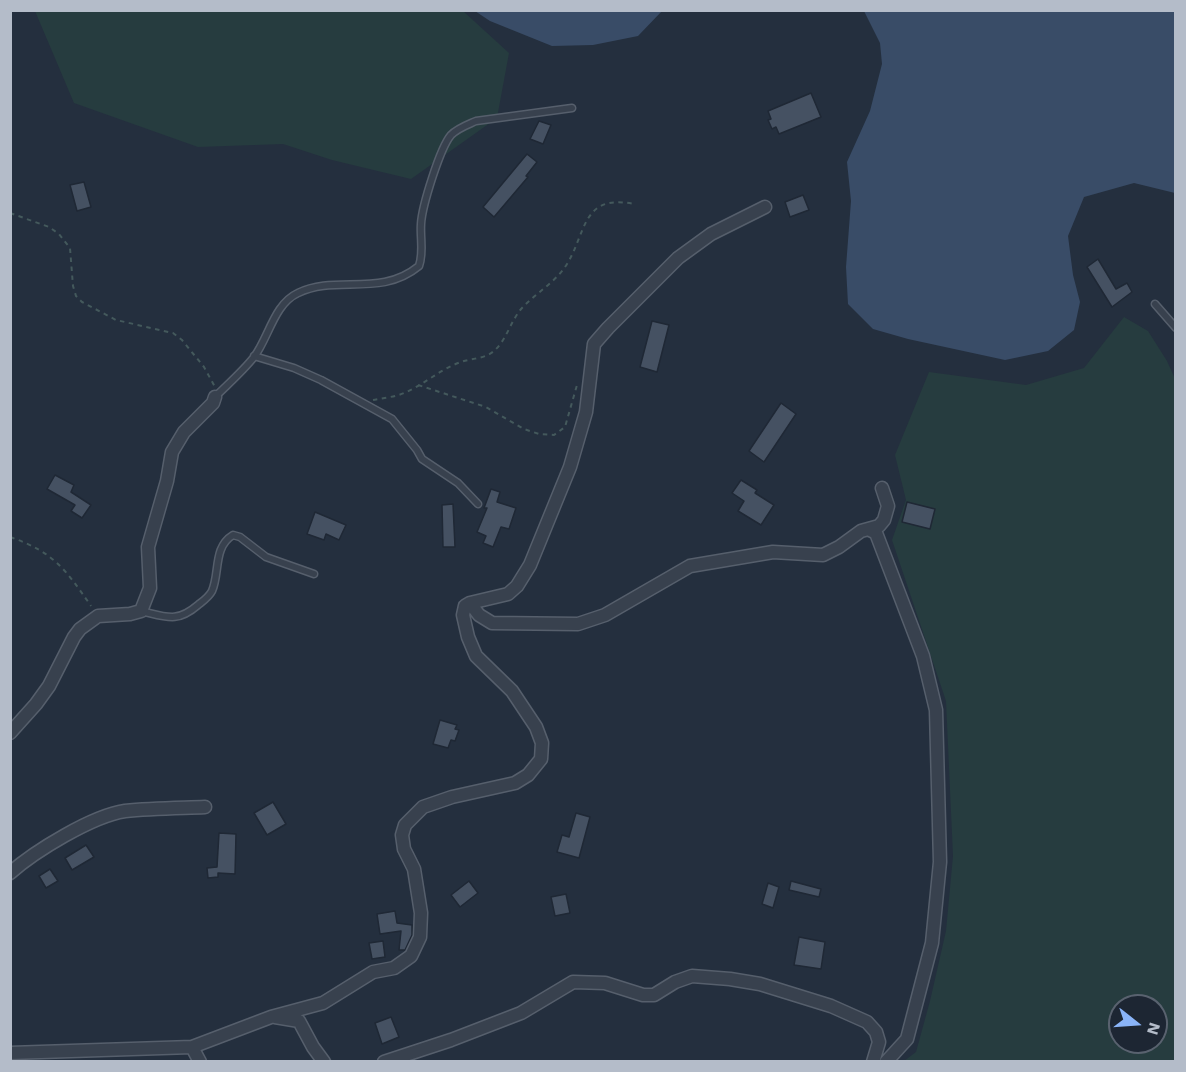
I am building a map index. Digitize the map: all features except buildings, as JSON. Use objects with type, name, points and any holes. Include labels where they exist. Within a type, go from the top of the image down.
[{"type":"street","points":[[10,1053],[192,1047],[271,1017],[323,1003],[373,972],[394,968],[411,956],[420,937],[421,913],[414,869],[404,849],[402,835],[405,825],[423,807],[452,797],[515,783],[528,776],[541,759],[542,743],[536,727],[512,691],[476,656],[468,637],[463,615],[465,606],[508,594],[517,586],[530,565],[570,467],[586,411],[594,344],[678,258],[711,234],[765,207]]},
{"type":"street","points":[[10,733],[43,695],[80,629],[98,616],[141,611],[150,588],[148,547],[167,481],[172,452],[184,432],[213,403],[215,397]]},
{"type":"street","points":[[470,603],[479,615],[492,623],[578,624],[605,615],[690,566],[773,552],[823,555],[861,531],[879,526],[884,520],[888,506],[882,488]]},
{"type":"street","points":[[870,530],[876,533],[911,622],[923,656],[936,710],[940,862],[932,943],[907,1039],[886,1062]]},
{"type":"street","points":[[10,873],[25,859],[92,821],[123,812],[205,807]]},
{"type":"street","points":[[384,1062],[451,1040],[521,1013],[573,982],[605,983],[642,995],[654,994],[675,982],[693,976],[760,984],[831,1006],[867,1022],[876,1032],[879,1042],[873,1062]]},
{"type":"street","points":[[271,1017],[299,1021],[324,1062]]},
{"type":"street","points":[[192,1047],[200,1062]]},
{"type":"lane","points":[[215,397],[254,356],[281,308],[297,293],[318,286],[377,285],[405,275],[418,266],[422,252],[421,222],[430,184],[444,145],[452,134],[462,126],[476,121],[572,108]]},
{"type":"lane","points":[[1155,304],[1176,328]]},
{"type":"lane","points":[[254,356],[294,368],[321,380],[392,419],[422,459],[458,483],[478,504]]},
{"type":"lane","points":[[141,611],[172,619],[193,610],[212,591],[220,554],[224,544],[233,535],[240,537],[274,561],[314,574]]},
{"type":"path","points":[[361,402],[404,393],[460,362],[487,356],[495,350],[523,307],[558,276],[567,264],[580,230],[599,207],[609,202],[620,201],[634,204]]},
{"type":"path","points":[[10,213],[49,227],[59,234],[70,248],[76,296],[82,302],[116,320],[163,329],[182,340],[204,366],[213,381],[215,397]]},
{"type":"path","points":[[418,385],[486,407],[524,429],[539,434],[554,435],[565,427],[578,381]]},
{"type":"path","points":[[10,537],[48,554],[65,569],[98,616]]},
{"type":"green space","points":[[35,11],[463,11],[509,53],[497,118],[411,179],[332,160],[283,144],[198,147],[74,103]]},
{"type":"green space","points":[[1124,317],[1148,331],[1167,361],[1176,381],[1175,1061],[904,1061],[916,1052],[930,1001],[946,931],[953,856],[946,701],[892,540],[906,500],[895,455],[929,372],[1026,385],[1084,368]]},
{"type":"water","points":[[475,11],[662,11],[638,36],[593,45],[552,46],[490,21]]},
{"type":"water","points":[[864,11],[1175,11],[1175,193],[1134,183],[1084,197],[1068,236],[1073,275],[1080,302],[1074,330],[1048,351],[1005,360],[908,339],[873,329],[848,304],[846,267],[851,201],[847,162],[870,111],[882,64],[880,43]]}]
